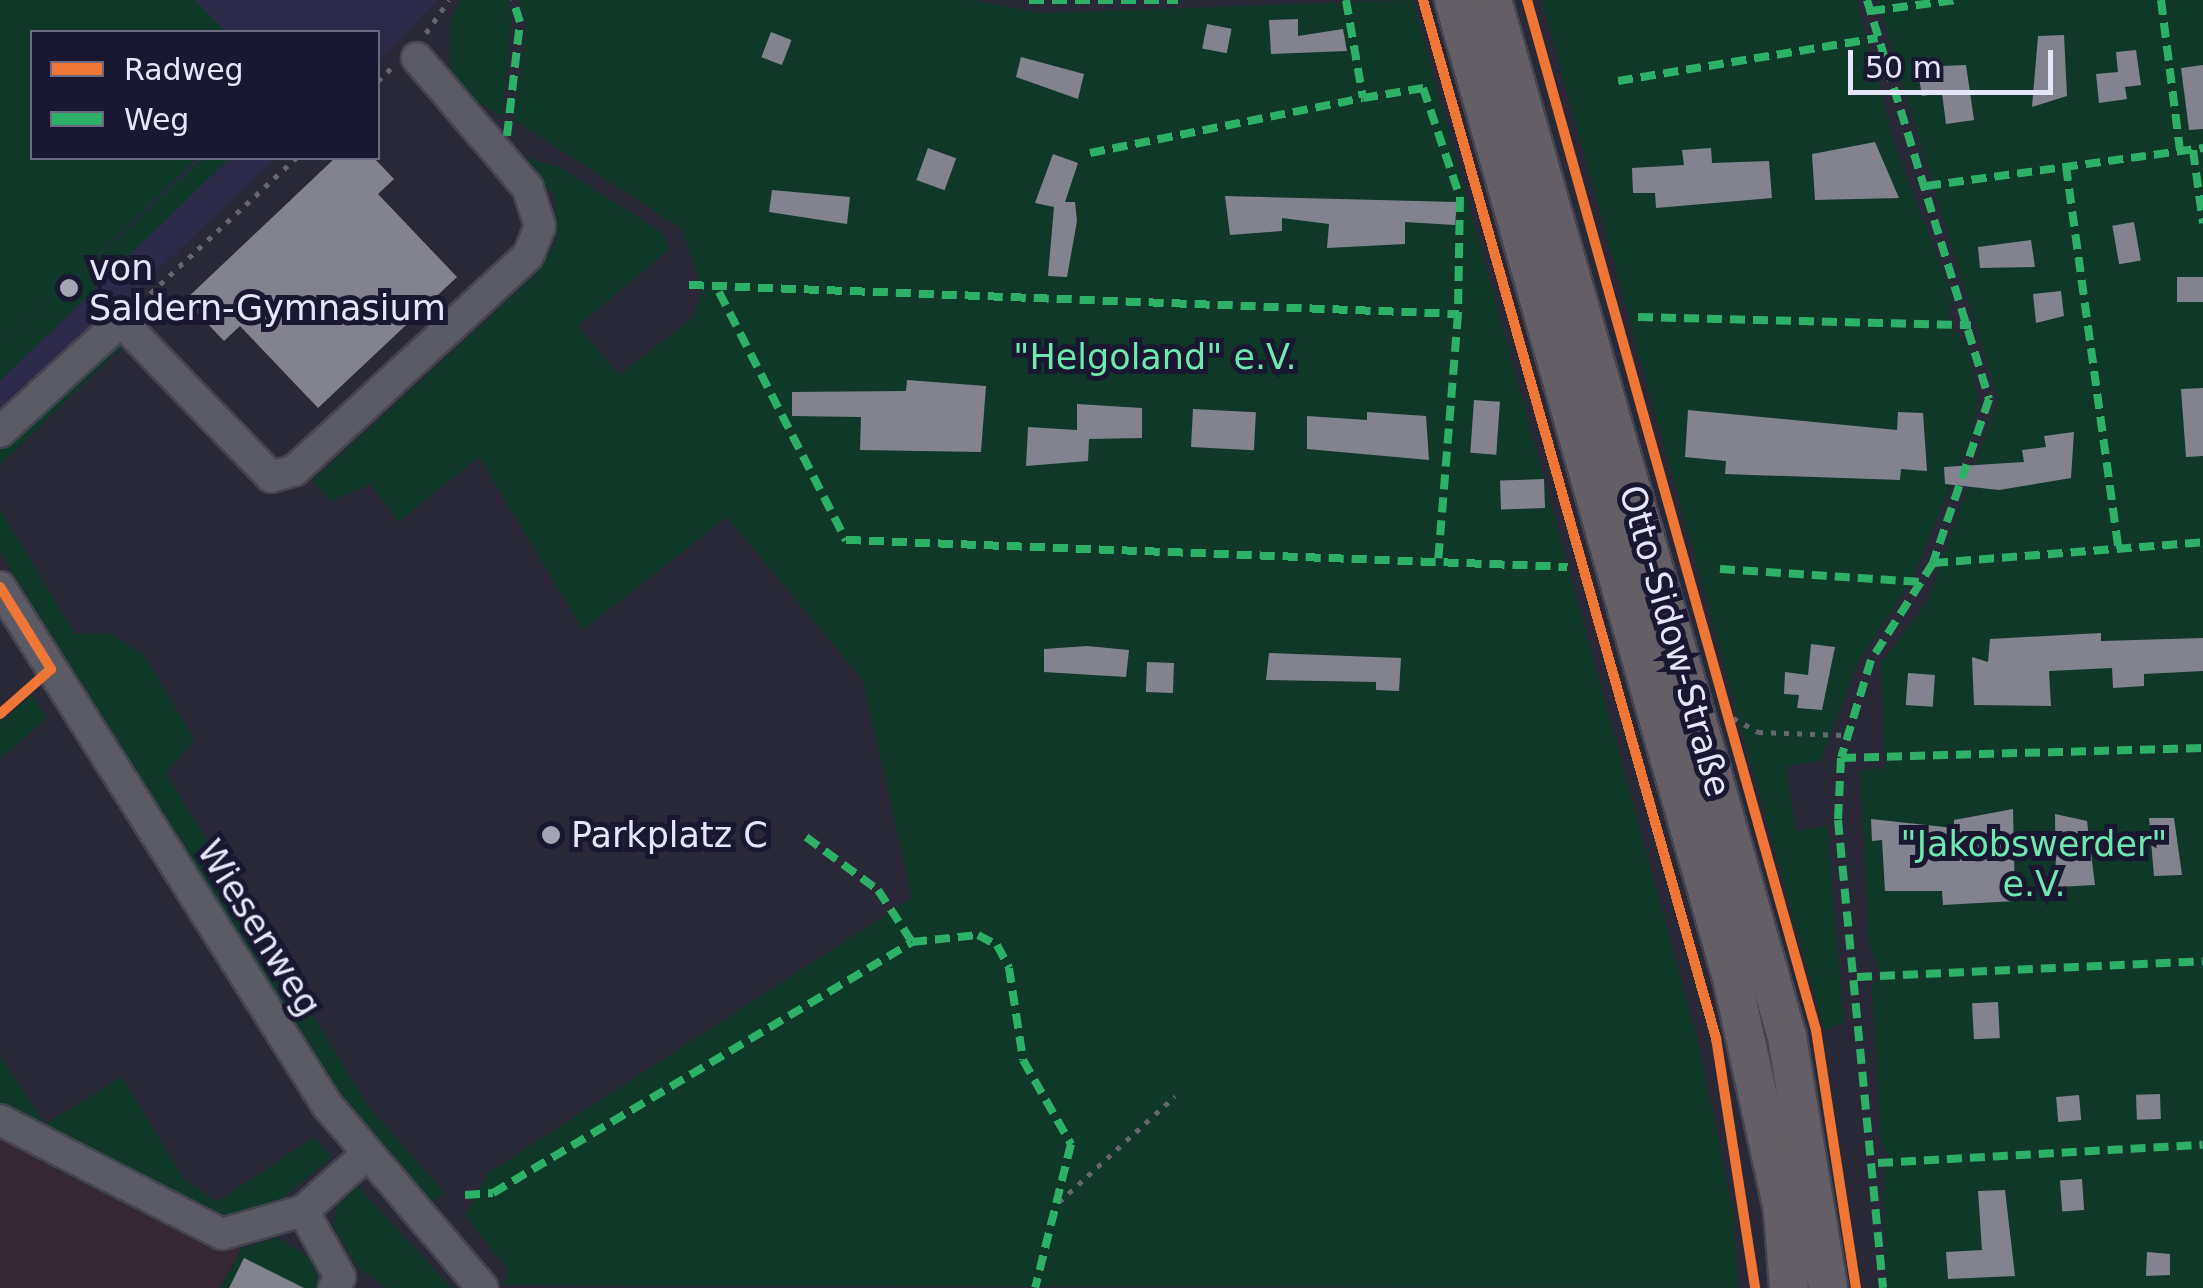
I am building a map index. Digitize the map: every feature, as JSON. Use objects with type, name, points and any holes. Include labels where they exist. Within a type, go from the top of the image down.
[{"type":"main road","name":"Otto-Sidow-Straße","points":[[1454,0],[1732,978],[1782,1210],[1788,1288]]},
{"type":"main road","name":"Otto-Sidow-Straße","points":[[1492,0],[1788,1037],[1828,1288]]},
{"type":"street","points":[[0,432],[121,321],[271,477],[295,470],[528,256],[540,226],[528,188],[419,49]]},
{"type":"street","name":"Wiesenweg","points":[[0,587],[366,1155],[482,1288]]},
{"type":"street","points":[[0,1120],[222,1234],[303,1211],[366,1155]]},
{"type":"street","points":[[303,1211],[340,1276],[334,1288]]},
{"type":"path","points":[[419,49],[448,0]]},
{"type":"path","points":[[121,321],[294,160]]},
{"type":"path","points":[[1733,718],[1758,732],[1845,735]]},
{"type":"path","points":[[1059,1202],[1174,1096]]},
{"type":"shaded area","name":"von Saldern-Gymnasium","points":[[0,0],[437,0],[380,60],[380,30],[30,30],[30,160],[274,160],[0,419]]},
{"type":"shaded area","points":[[0,1128],[241,1249],[220,1288],[0,1288]]},
{"type":"green space","name":"von Saldern-Gymnasium","points":[[0,0],[195,0],[224,30],[30,30],[30,160],[196,160],[3,346],[200,160],[228,160],[0,381]]},
{"type":"green space","points":[[460,0],[507,0],[512,14],[503,117],[450,87],[450,22]]},
{"type":"green space","name":"\"Helgoland\" e.V.","points":[[519,0],[973,0],[1040,13],[1413,0],[1697,1038],[1734,1216],[1738,1288],[504,1285],[508,1270],[465,1216],[488,1173],[912,898],[863,680],[727,517],[583,630],[479,457],[398,522],[371,484],[331,501],[312,481],[532,278],[558,238],[554,195],[509,152],[561,168],[661,232],[670,249],[578,326],[619,375],[692,319],[703,292],[682,229],[514,120],[526,25]]},
{"type":"green space","points":[[1542,0],[1857,0],[1895,146],[1952,294],[1948,324],[1969,346],[1978,401],[1973,434],[1911,581],[1856,666],[1821,761],[1786,766],[1796,831],[1827,826],[1844,1023],[1824,1030]]},
{"type":"green space","name":"\"Jakobswerder\" e.V.","points":[[1877,0],[2203,0],[2203,1288],[1887,1288],[1883,1169],[1892,1163],[1881,1142],[1872,985],[1881,975],[1869,944],[1860,770],[1885,768],[1881,663],[1928,600],[1998,399]]},
{"type":"green space","points":[[113,336],[129,340],[0,465],[0,443]]},
{"type":"green space","points":[[0,509],[75,634],[109,633],[144,655],[195,740],[166,773],[368,1106],[445,1193],[431,1203],[353,1115],[71,669],[0,552]]},
{"type":"green space","points":[[32,694],[47,718],[0,759],[0,723]]},
{"type":"green space","points":[[0,1055],[45,1124],[122,1077],[184,1179],[217,1202],[314,1137],[332,1157],[277,1203],[228,1228],[0,1112]]},
{"type":"green space","points":[[357,1186],[452,1288],[388,1288],[358,1268],[333,1226],[338,1201]]},
{"type":"green space","points":[[277,1237],[311,1258],[321,1288],[220,1288],[241,1249]]},
{"type":"building","points":[[1298,19],[1298,36],[1343,29],[1347,51],[1271,54],[1269,20]]},
{"type":"building","points":[[1207,24],[1232,29],[1227,53],[1202,49]]},
{"type":"building","points":[[771,32],[792,40],[782,65],[761,57]]},
{"type":"building","points":[[2064,35],[2067,96],[2032,107],[2038,36]]},
{"type":"building","points":[[2136,50],[2141,85],[2125,87],[2127,99],[2099,103],[2096,74],[2118,72],[2116,52]]},
{"type":"building","points":[[1021,57],[1084,74],[1078,99],[1016,77]]},
{"type":"building","points":[[1966,65],[1974,120],[1946,124],[1942,93],[1922,96],[1917,67]]},
{"type":"building","points":[[2203,65],[2203,129],[2189,130],[2181,68]]},
{"type":"building","points":[[1875,142],[1899,198],[1815,200],[1812,154]]},
{"type":"building","points":[[928,148],[956,158],[945,190],[916,180]]},
{"type":"building","points":[[1711,148],[1712,163],[1769,161],[1772,198],[1656,208],[1655,193],[1633,193],[1632,168],[1684,165],[1682,150]]},
{"type":"building","points":[[1053,154],[1078,163],[1065,202],[1075,202],[1077,221],[1067,277],[1048,276],[1054,207],[1035,203]]},
{"type":"building","points":[[333,160],[376,160],[394,179],[378,194],[457,277],[318,408],[240,326],[224,341],[185,300]]},
{"type":"building","points":[[772,190],[850,197],[847,224],[769,212]]},
{"type":"building","points":[[1225,196],[1457,202],[1455,225],[1405,222],[1405,244],[1327,248],[1329,224],[1282,218],[1282,231],[1230,235]]},
{"type":"building","points":[[2134,222],[2141,260],[2119,264],[2112,226]]},
{"type":"building","points":[[2031,240],[2035,267],[1980,268],[1978,247]]},
{"type":"building","points":[[2177,277],[2203,277],[2203,302],[2177,302]]},
{"type":"building","points":[[2061,291],[2064,316],[2036,323],[2033,294]]},
{"type":"building","points":[[907,380],[986,386],[981,452],[860,450],[861,417],[792,416],[792,392],[906,391]]},
{"type":"building","points":[[2203,388],[2203,456],[2186,457],[2181,389]]},
{"type":"building","points":[[1474,400],[1500,402],[1496,455],[1470,453]]},
{"type":"building","points":[[1077,404],[1142,408],[1142,438],[1089,439],[1088,461],[1026,466],[1028,427],[1077,430]]},
{"type":"building","points":[[1193,409],[1256,412],[1254,450],[1191,447]]},
{"type":"building","points":[[1688,410],[1897,430],[1898,412],[1923,413],[1927,471],[1901,469],[1900,480],[1725,474],[1726,461],[1685,457]]},
{"type":"building","points":[[1367,412],[1426,416],[1429,460],[1307,449],[1307,416],[1367,420]]},
{"type":"building","points":[[2074,432],[2071,478],[1999,490],[1945,484],[1944,467],[2024,462],[2022,450],[2046,447],[2044,436]]},
{"type":"building","points":[[1544,479],[1545,508],[1501,510],[1500,481]]},
{"type":"building","points":[[2101,633],[2101,641],[2203,638],[2203,671],[2144,674],[2144,686],[2113,688],[2112,668],[2049,671],[2051,706],[1974,705],[1972,657],[1988,662],[1990,639]]},
{"type":"building","points":[[1811,644],[1835,647],[1822,710],[1797,708],[1799,695],[1784,694],[1785,672],[1808,675]]},
{"type":"building","points":[[1087,646],[1129,650],[1126,677],[1044,672],[1044,649]]},
{"type":"building","points":[[1269,653],[1401,658],[1399,691],[1376,690],[1376,682],[1266,680]]},
{"type":"building","points":[[1147,662],[1174,663],[1173,693],[1146,692]]},
{"type":"building","points":[[1908,673],[1935,675],[1933,707],[1906,705]]},
{"type":"building","points":[[2013,809],[2015,901],[1943,905],[1942,891],[1885,891],[1882,840],[1872,841],[1871,819],[1954,828],[1954,820]]},
{"type":"building","points":[[2055,814],[2087,821],[2095,885],[2056,887]]},
{"type":"building","points":[[2149,818],[2174,818],[2182,875],[2154,876]]},
{"type":"building","points":[[1998,1002],[2000,1038],[1974,1039],[1972,1003]]},
{"type":"building","points":[[2160,1094],[2161,1119],[2137,1120],[2136,1095]]},
{"type":"building","points":[[2079,1095],[2081,1120],[2058,1122],[2056,1097]]},
{"type":"building","points":[[2082,1179],[2084,1210],[2062,1211],[2060,1181]]},
{"type":"building","points":[[2005,1190],[2015,1276],[1948,1279],[1946,1252],[1982,1250],[1978,1191]]},
{"type":"building","points":[[2147,1252],[2170,1254],[2170,1275],[2146,1276]]},
{"type":"building","points":[[244,1258],[304,1288],[229,1288]]},
{"type":"marked path","points":[[507,136],[520,22],[513,0]]},
{"type":"marked path","points":[[1029,0],[1178,0]]},
{"type":"marked path","points":[[1346,0],[1363,98],[1423,88],[1460,197],[1458,314]]},
{"type":"marked path","points":[[1867,0],[1989,399],[1933,563],[1871,660],[1841,758],[1838,820],[1883,1288]]},
{"type":"marked path","points":[[1870,11],[1956,0]]},
{"type":"marked path","points":[[2161,0],[2180,151]]},
{"type":"marked path","points":[[1618,81],[1877,38]]},
{"type":"marked path","points":[[1090,153],[1363,98]]},
{"type":"marked path","points":[[1926,186],[2203,148]]},
{"type":"marked path","points":[[2193,150],[2203,223]]},
{"type":"marked path","points":[[2066,166],[2118,548]]},
{"type":"marked path","points":[[689,285],[1458,314],[1438,561]]},
{"type":"marked path","points":[[719,292],[846,540],[1567,567]]},
{"type":"marked path","points":[[1638,317],[1971,325]]},
{"type":"marked path","points":[[1933,563],[2203,542]]},
{"type":"marked path","points":[[1720,569],[1922,582]]},
{"type":"marked path","points":[[1841,758],[2203,748]]},
{"type":"marked path","points":[[806,837],[878,890],[912,942]]},
{"type":"marked path","points":[[465,1195],[493,1193],[912,942],[978,935],[997,945],[1009,968],[1023,1060],[1071,1144],[1035,1288]]},
{"type":"marked path","points":[[1857,977],[2203,961]]},
{"type":"marked path","points":[[1878,1163],[2203,1145]]},
{"type":"cycle path","points":[[1423,0],[1716,1038],[1755,1288]]},
{"type":"cycle path","points":[[1527,0],[1816,1030],[1856,1288]]},
{"type":"cycle path","points":[[0,587],[51,669],[0,714]]},
{"type":"place","name":"von Saldern-Gymnasium","points":[[69,288]]},
{"type":"place","name":"Parkplatz C","points":[[551,835]]}]
